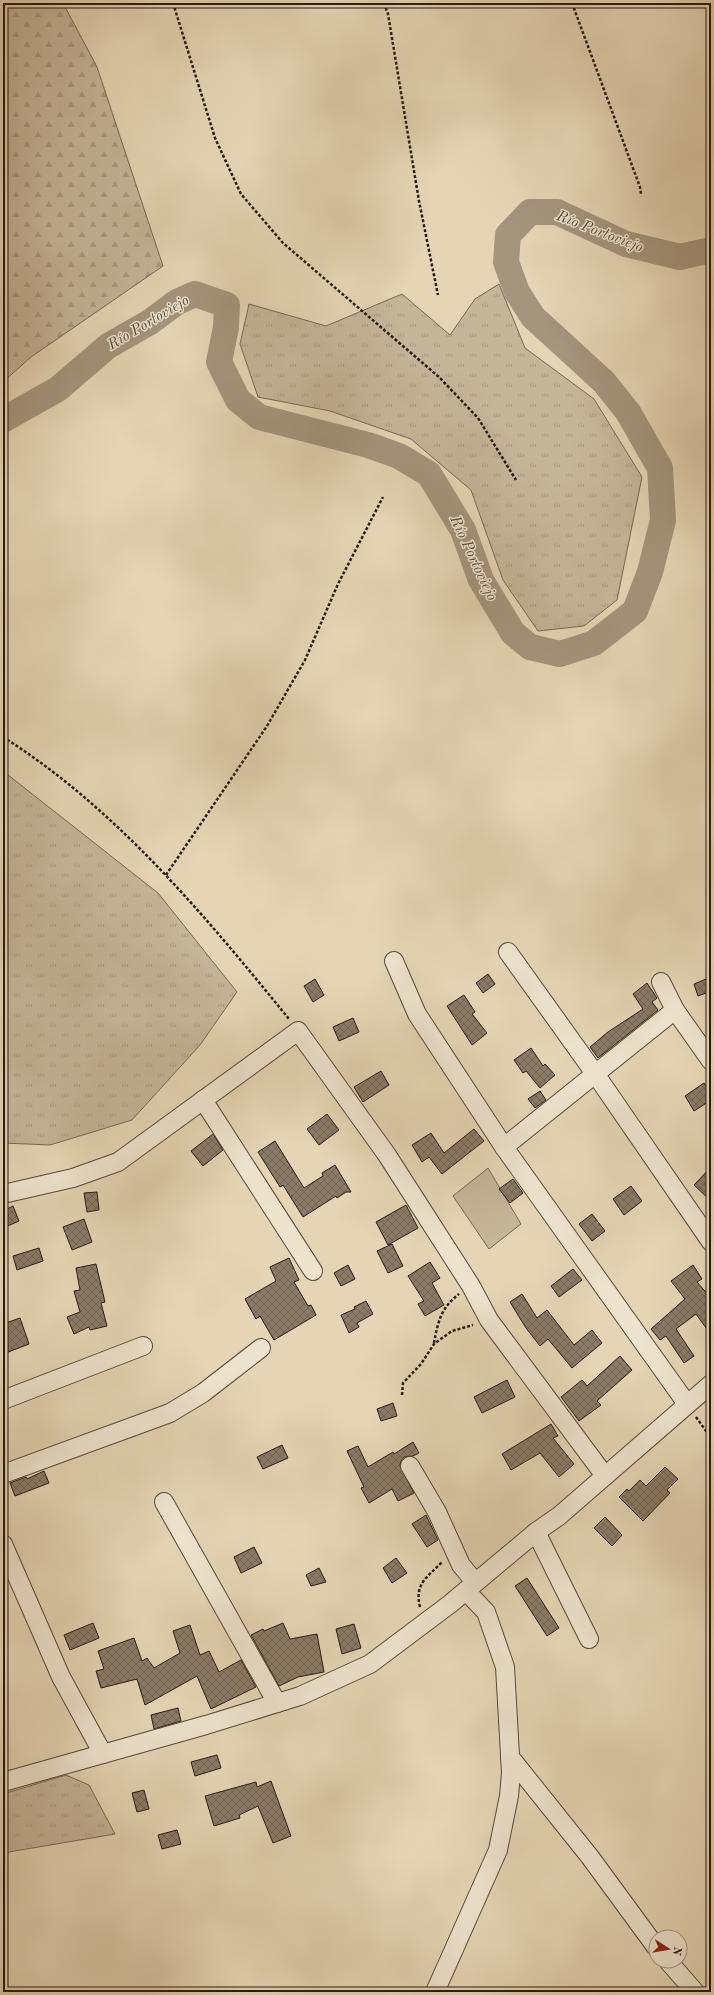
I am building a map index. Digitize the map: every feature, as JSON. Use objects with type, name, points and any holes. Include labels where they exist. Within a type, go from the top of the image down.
[{"type":"street","points":[[508,952],[596,1075],[711,1242]]},
{"type":"street","points":[[394,961],[417,1014],[504,1146],[687,1404]]},
{"type":"street","points":[[661,982],[675,1010],[711,1061]]},
{"type":"street","points":[[504,1146],[596,1075],[675,1010]]},
{"type":"street","points":[[3,1194],[73,1178],[118,1162],[298,1031],[387,1155],[471,1286],[489,1320],[605,1476]]},
{"type":"street","points":[[203,1100],[313,1271]]},
{"type":"street","points":[[3,1400],[142,1346]]},
{"type":"street","points":[[3,1474],[122,1432],[170,1413],[203,1393],[261,1348]]},
{"type":"street","points":[[3,1782],[300,1696],[370,1664],[429,1620],[536,1532],[559,1516],[711,1384]]},
{"type":"street","points":[[410,1466],[437,1512],[470,1587],[486,1612],[505,1667],[510,1757],[510,1796],[498,1850],[435,1992]]},
{"type":"street","points":[[164,1502],[277,1703]]},
{"type":"street","points":[[536,1532],[589,1640]]},
{"type":"street","points":[[3,1544],[60,1677],[103,1754]]},
{"type":"street","points":[[510,1757],[590,1856],[648,1936]]},
{"type":"street","points":[[675,1969],[695,1992]]},
{"type":"path","points":[[173,3],[215,138],[241,194],[283,243],[439,377],[478,418],[516,480]]},
{"type":"path","points":[[384,3],[388,14],[418,194],[438,295]]},
{"type":"path","points":[[572,3],[640,187],[641,194]]},
{"type":"path","points":[[166,875],[267,726],[305,660],[338,584],[383,497]]},
{"type":"path","points":[[3,737],[29,753],[96,808],[166,875],[234,952],[298,1031]]},
{"type":"path","points":[[434,1344],[438,1321],[449,1302],[471,1286]]},
{"type":"path","points":[[402,1395],[403,1383],[421,1364],[434,1344],[452,1331],[489,1320]]},
{"type":"path","points":[[687,1404],[711,1438]]},
{"type":"path","points":[[429,1620],[421,1611],[418,1597],[422,1582],[442,1562],[452,1544]]},
{"type":"green space","points":[[3,3],[63,3],[97,67],[163,266],[31,357],[3,382]]},
{"type":"green space","points":[[499,284],[525,348],[594,399],[642,477],[617,600],[584,626],[538,631],[503,580],[471,490],[411,439],[330,411],[258,397],[240,344],[249,304],[326,326],[402,294],[450,335],[475,299]]},
{"type":"green space","points":[[3,771],[158,893],[237,992],[200,1045],[132,1120],[50,1145],[3,1143]]},
{"type":"green space","points":[[488,1168],[521,1224],[489,1249],[453,1196]]},
{"type":"green space","points":[[66,1775],[89,1785],[115,1834],[3,1853],[3,1794]]},
{"type":"building","points":[[488,974],[495,984],[483,993],[476,983]]},
{"type":"building","points":[[711,977],[711,991],[698,996],[694,984]]},
{"type":"building","points":[[315,979],[324,995],[313,1002],[304,986]]},
{"type":"building","points":[[647,983],[657,998],[652,1002],[658,1010],[598,1058],[590,1047],[608,1032],[643,1009],[633,994]]},
{"type":"building","points":[[464,995],[475,1012],[472,1014],[487,1033],[472,1045],[447,1006]]},
{"type":"building","points":[[353,1018],[359,1032],[339,1041],[333,1027]]},
{"type":"building","points":[[531,1048],[543,1066],[545,1064],[555,1075],[540,1088],[526,1071],[523,1073],[514,1060]]},
{"type":"building","points":[[381,1071],[389,1085],[363,1102],[354,1087]]},
{"type":"building","points":[[704,1083],[711,1093],[711,1100],[694,1111],[685,1096]]},
{"type":"building","points":[[540,1091],[546,1100],[535,1108],[528,1099]]},
{"type":"building","points":[[327,1114],[339,1130],[319,1145],[307,1129]]},
{"type":"building","points":[[474,1129],[484,1141],[442,1174],[429,1157],[422,1162],[412,1145],[431,1133],[444,1153]]},
{"type":"building","points":[[213,1134],[223,1150],[203,1166],[191,1151]]},
{"type":"building","points":[[275,1141],[304,1188],[323,1176],[322,1173],[335,1165],[351,1192],[346,1192],[337,1198],[336,1196],[303,1217],[283,1185],[280,1187],[258,1152]]},
{"type":"building","points":[[711,1167],[711,1201],[694,1185]]},
{"type":"building","points":[[513,1179],[523,1193],[510,1203],[499,1189]]},
{"type":"building","points":[[631,1186],[642,1201],[624,1215],[613,1199]]},
{"type":"building","points":[[97,1192],[99,1210],[87,1212],[84,1193]]},
{"type":"building","points":[[406,1205],[418,1228],[388,1245],[376,1222]]},
{"type":"building","points":[[13,1206],[19,1221],[3,1228],[3,1211]]},
{"type":"building","points":[[592,1214],[605,1231],[592,1241],[579,1224]]},
{"type":"building","points":[[84,1219],[92,1242],[72,1250],[63,1227]]},
{"type":"building","points":[[392,1244],[403,1266],[388,1273],[377,1251]]},
{"type":"building","points":[[39,1248],[43,1261],[17,1270],[13,1256]]},
{"type":"building","points":[[289,1258],[299,1280],[294,1282],[308,1306],[311,1305],[316,1315],[274,1340],[260,1316],[256,1319],[245,1299],[276,1281],[270,1267]]},
{"type":"building","points":[[430,1262],[440,1278],[432,1283],[444,1305],[425,1316],[418,1304],[424,1301],[408,1276]]},
{"type":"building","points":[[96,1264],[105,1302],[101,1303],[107,1326],[90,1330],[89,1327],[74,1334],[67,1317],[80,1312],[74,1291],[80,1290],[76,1268]]},
{"type":"building","points":[[348,1265],[355,1279],[341,1286],[334,1273]]},
{"type":"building","points":[[693,1265],[702,1279],[697,1282],[711,1298],[711,1335],[696,1314],[676,1329],[694,1356],[684,1363],[666,1336],[660,1340],[651,1329],[685,1299],[671,1281]]},
{"type":"building","points":[[573,1269],[582,1280],[559,1297],[551,1286]]},
{"type":"building","points":[[522,1294],[537,1318],[547,1310],[574,1345],[592,1330],[602,1343],[572,1368],[548,1339],[540,1346],[526,1328],[510,1302]]},
{"type":"building","points":[[366,1301],[373,1314],[357,1323],[359,1327],[349,1333],[341,1315],[355,1309],[354,1307]]},
{"type":"building","points":[[20,1318],[29,1344],[3,1354],[3,1324]]},
{"type":"building","points":[[620,1356],[632,1370],[597,1401],[601,1405],[579,1421],[561,1397],[582,1380],[587,1386]]},
{"type":"building","points":[[507,1380],[515,1397],[482,1413],[474,1397]]},
{"type":"building","points":[[393,1403],[397,1416],[381,1421],[377,1409]]},
{"type":"building","points":[[551,1424],[558,1436],[553,1438],[574,1464],[559,1477],[540,1453],[511,1470],[502,1454]]},
{"type":"building","points":[[413,1442],[419,1453],[413,1456],[404,1457],[400,1466],[414,1493],[398,1501],[392,1489],[369,1503],[361,1488],[364,1487],[347,1451],[358,1446],[368,1467],[393,1452],[394,1454]]},
{"type":"building","points":[[282,1445],[288,1458],[263,1469],[257,1457]]},
{"type":"building","points":[[665,1467],[678,1479],[667,1490],[670,1493],[643,1521],[619,1497],[627,1489],[629,1491],[640,1480],[646,1486]]},
{"type":"building","points":[[44,1471],[49,1483],[15,1496],[10,1483],[26,1477],[27,1479]]},
{"type":"building","points":[[426,1515],[438,1540],[427,1547],[412,1524]]},
{"type":"building","points":[[605,1517],[622,1535],[612,1546],[594,1528]]},
{"type":"building","points":[[254,1547],[262,1563],[241,1573],[234,1557]]},
{"type":"building","points":[[396,1558],[407,1573],[392,1583],[383,1568]]},
{"type":"building","points":[[319,1568],[326,1582],[311,1586],[306,1575]]},
{"type":"building","points":[[527,1578],[559,1628],[547,1636],[515,1586]]},
{"type":"building","points":[[93,1623],[99,1638],[70,1650],[64,1635]]},
{"type":"building","points":[[283,1623],[290,1639],[317,1634],[324,1672],[298,1677],[279,1686],[251,1635],[263,1629],[264,1631]]},
{"type":"building","points":[[354,1624],[361,1648],[342,1654],[336,1629]]},
{"type":"building","points":[[190,1625],[200,1655],[209,1651],[219,1672],[241,1660],[256,1687],[211,1709],[197,1676],[145,1705],[137,1679],[101,1688],[96,1671],[104,1669],[98,1651],[134,1638],[142,1661],[147,1658],[154,1668],[180,1653],[173,1631]]},
{"type":"building","points":[[178,1708],[181,1721],[154,1729],[151,1715]]},
{"type":"building","points":[[217,1755],[221,1768],[195,1776],[191,1762]]},
{"type":"building","points":[[271,1781],[291,1836],[273,1843],[258,1806],[239,1815],[240,1818],[214,1826],[205,1796],[256,1782],[257,1787]]},
{"type":"building","points":[[144,1790],[149,1809],[137,1812],[132,1793]]},
{"type":"building","points":[[177,1830],[181,1844],[162,1849],[158,1835]]},
{"type":"waterway","name":"Río Portoviejo","points":[[3,420],[58,389],[108,346],[150,322],[177,302],[195,294],[227,305],[226,327],[219,362],[238,400],[259,417],[368,445],[399,456],[429,474],[463,530],[481,580],[513,633],[530,647],[560,654],[594,643],[635,611],[650,572],[663,520],[660,468],[628,412],[604,382],[533,317],[517,292],[506,262],[508,235],[530,212],[557,212],[626,244],[680,257],[711,250]]}]
